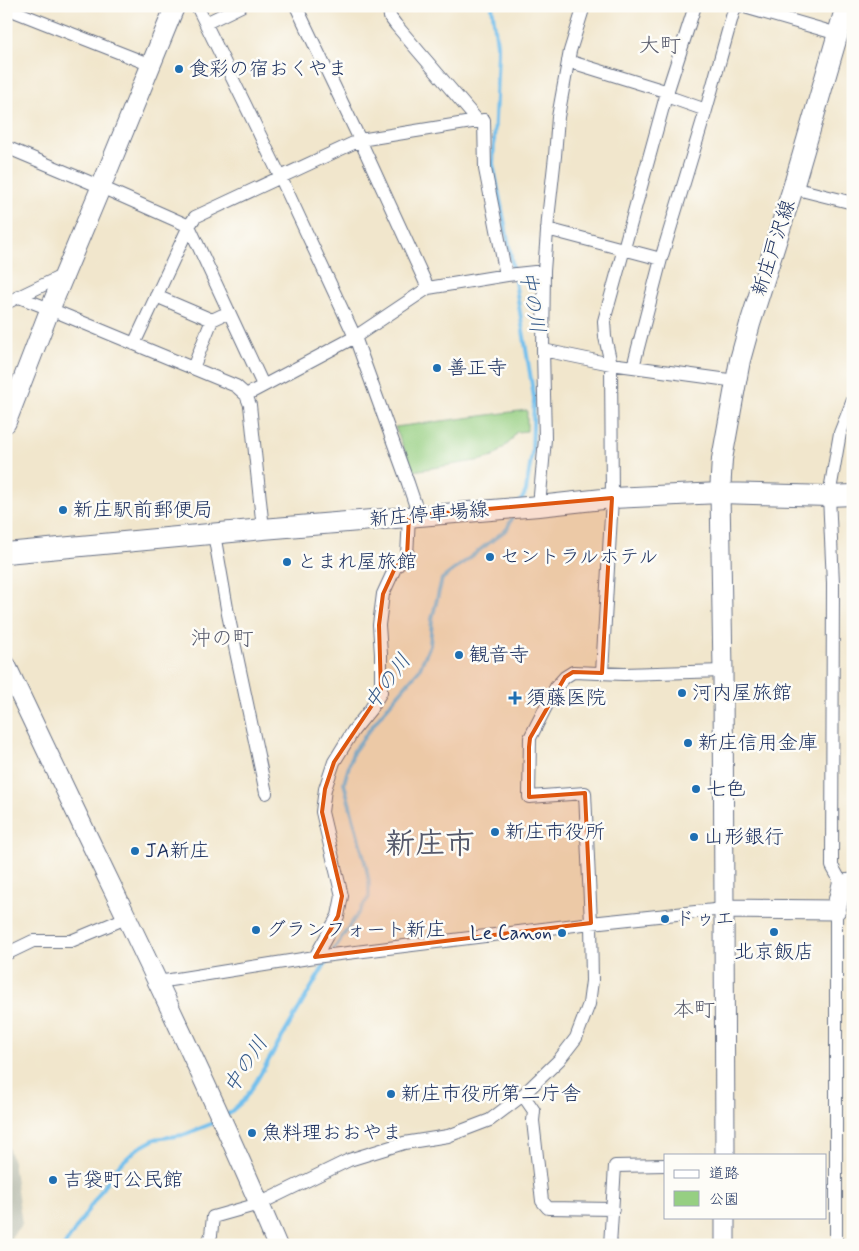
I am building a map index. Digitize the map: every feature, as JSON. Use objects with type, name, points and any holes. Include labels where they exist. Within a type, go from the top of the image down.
[{"type":"main road","name":"新庄戸沢線","points":[[720,493],[722,459],[740,360],[846,6]]},
{"type":"main road","name":"新庄停車場線","points":[[6,553],[612,498],[720,493],[853,495]]},
{"type":"street","points":[[6,423],[50,308],[102,187],[175,6]]},
{"type":"street","points":[[197,6],[280,176],[355,337],[408,483],[414,516],[407,556],[395,568],[383,594],[379,625],[381,692],[370,710],[353,731],[334,762],[324,789],[322,812],[342,896],[338,916],[318,957]]},
{"type":"street","points":[[206,23],[241,6]]},
{"type":"street","points":[[296,6],[428,288]]},
{"type":"street","points":[[389,6],[390,17],[396,25],[478,121]]},
{"type":"street","points":[[525,507],[545,439],[544,271],[558,117],[570,51],[584,6]]},
{"type":"street","points":[[602,673],[612,498],[611,364],[605,337],[604,321],[667,94],[694,6]]},
{"type":"street","points":[[633,367],[661,259],[735,6]]},
{"type":"street","points":[[741,6],[838,34]]},
{"type":"street","points":[[6,8],[151,65]]},
{"type":"street","points":[[568,61],[667,94],[706,110]]},
{"type":"street","points":[[134,344],[189,226],[195,217],[360,140],[484,120],[485,168],[507,275]]},
{"type":"street","points":[[6,148],[102,187],[189,226],[263,385]]},
{"type":"street","points":[[793,188],[853,203]]},
{"type":"street","points":[[547,229],[661,259]]},
{"type":"street","points":[[246,394],[355,337],[428,288],[544,271]]},
{"type":"street","points":[[6,303],[64,275]]},
{"type":"street","points":[[156,296],[212,320]]},
{"type":"street","points":[[19,297],[50,308],[236,386],[246,394],[250,405],[264,529]]},
{"type":"street","points":[[193,368],[212,320],[229,312]]},
{"type":"street","points":[[543,350],[611,364],[736,381]]},
{"type":"street","points":[[836,1245],[836,910],[847,884],[832,866],[833,583],[829,496],[840,432],[853,400]]},
{"type":"street","points":[[720,493],[723,672],[725,1154]]},
{"type":"street","points":[[214,534],[228,614],[266,793]]},
{"type":"street","points":[[6,665],[158,982],[277,1245]]},
{"type":"street","points":[[208,1245],[213,1218],[260,1204],[349,1160],[404,1143],[448,1136],[490,1120],[523,1096],[559,1060],[576,1038],[589,1004],[592,981],[585,793],[529,797],[530,738],[556,687],[565,677],[573,672],[624,674],[723,672]]},
{"type":"street","points":[[158,982],[340,954],[591,923],[724,909],[836,910]]},
{"type":"street","points":[[6,954],[34,941],[71,941],[126,918]]},
{"type":"street","points":[[523,1096],[534,1111],[533,1121],[542,1201],[548,1208],[613,1209]]},
{"type":"street","points":[[610,1245],[615,1166],[664,1165]]},
{"type":"street","points":[[718,1245],[726,1245],[725,1218]]},
{"type":"highlighted area","points":[[612,498],[602,673],[573,672],[565,677],[530,738],[529,747],[529,797],[585,793],[591,923],[315,957],[338,916],[342,896],[322,812],[325,789],[334,762],[381,692],[379,625],[383,594],[395,568],[407,556],[409,516]]},
{"type":"shaded area","points":[[6,1140],[13,1162],[22,1224],[11,1237],[15,1245],[6,1245]]},
{"type":"green space","points":[[527,410],[527,431],[516,432],[511,441],[493,457],[413,471],[395,427]]},
{"type":"waterway","name":"中の川","points":[[492,6],[498,52],[493,164],[510,251],[534,398],[532,453],[526,491],[521,501]]},
{"type":"waterway","name":"中の川","points":[[333,951],[369,897],[366,866],[344,783],[353,752],[380,716],[419,670],[430,645],[432,619],[442,579],[507,529],[514,514]]},
{"type":"waterway","name":"中の川","points":[[226,1116],[244,1100],[257,1080],[328,959]]},
{"type":"waterway","name":"中の川","points":[[65,1245],[116,1168],[137,1149],[155,1139],[183,1135],[216,1122]]},
{"type":"place","name":"食彩の宿おくやま","points":[[179,69]]},
{"type":"place","name":"善正寺","points":[[437,368]]},
{"type":"place","name":"新庄駅前郵便局","points":[[63,510]]},
{"type":"place","name":"セントラルホテル","points":[[490,557]]},
{"type":"place","name":"とまれ屋旅館","points":[[287,562]]},
{"type":"place","name":"観音寺","points":[[459,655]]},
{"type":"place","name":"河内屋旅館","points":[[682,693]]},
{"type":"place","name":"須藤医院","points":[[515,698]]},
{"type":"place","name":"新庄信用金庫","points":[[688,743]]},
{"type":"place","name":"七色","points":[[696,789]]},
{"type":"place","name":"新庄市役所","points":[[495,832]]},
{"type":"place","name":"山形銀行","points":[[694,837]]},
{"type":"place","name":"JA新庄","points":[[135,851]]},
{"type":"place","name":"ドゥエ","points":[[665,919]]},
{"type":"place","name":"グランフォート新庄","points":[[256,930]]},
{"type":"place","name":"北京飯店","points":[[774,932]]},
{"type":"place","name":"Le Canon","points":[[562,933]]},
{"type":"place","name":"新庄市役所第二庁舎","points":[[391,1094]]},
{"type":"place","name":"魚料理おおやま","points":[[252,1133]]},
{"type":"place","name":"吉袋町公民館","points":[[53,1180]]},
{"type":"district","name":"大町","points":[[660,46]]},
{"type":"district","name":"沖の町","points":[[222,639]]},
{"type":"district","name":"新庄市","points":[[430,844]]},
{"type":"district","name":"本町","points":[[694,1010]]}]
